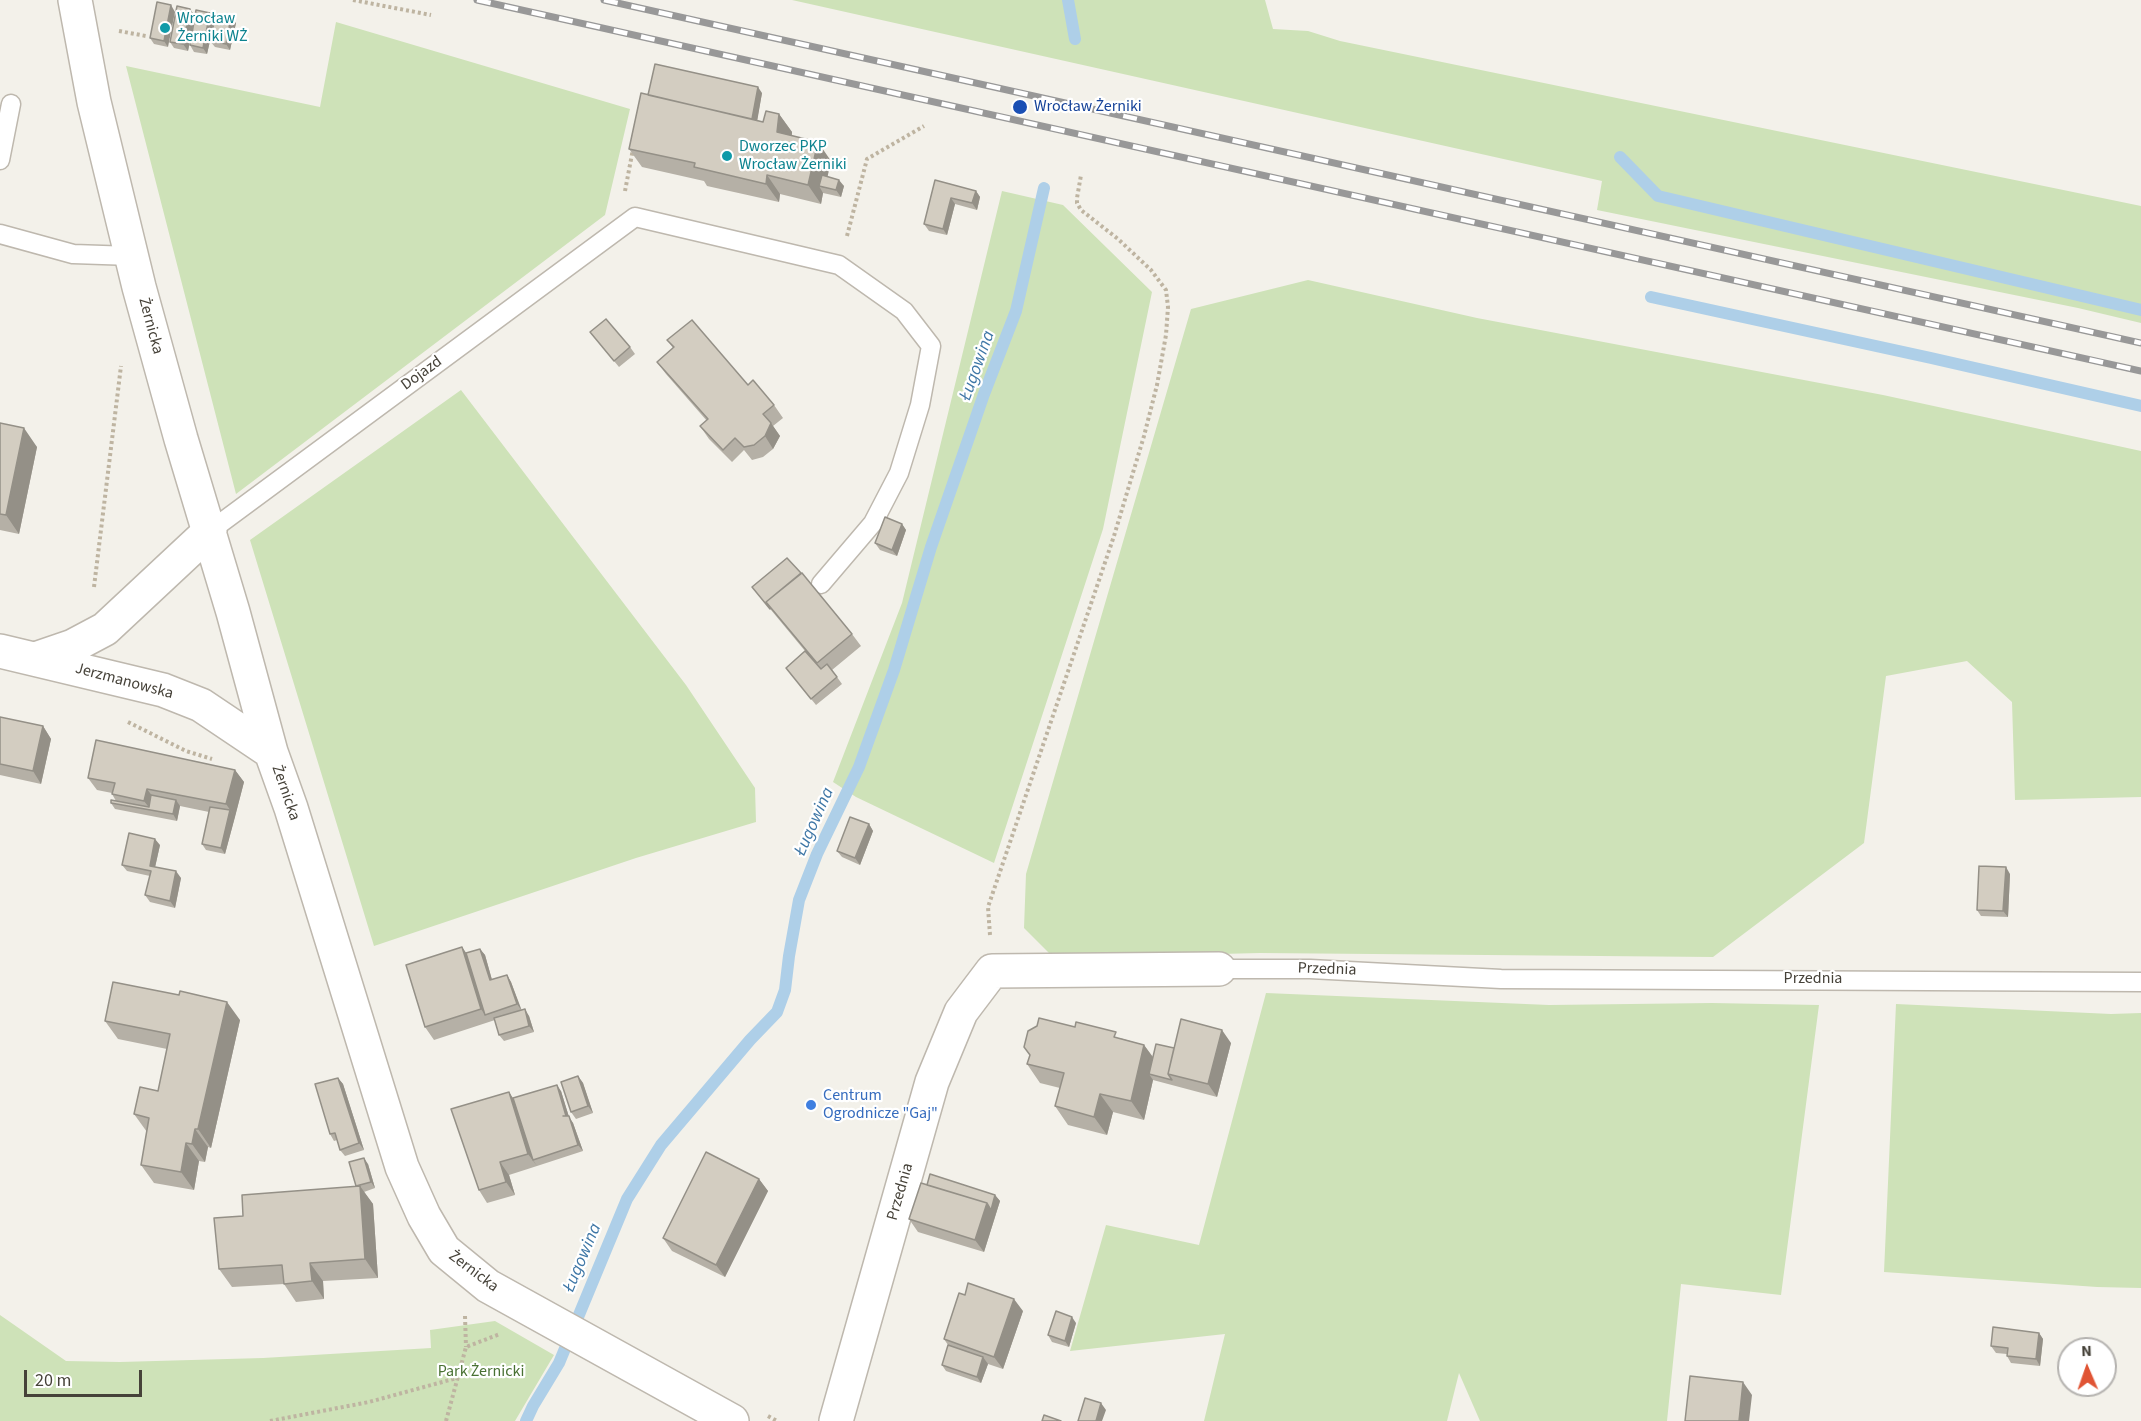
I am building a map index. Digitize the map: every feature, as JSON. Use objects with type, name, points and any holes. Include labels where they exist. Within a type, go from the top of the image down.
[{"type":"street","name":"Żernicka","points":[[75,0],[94,102],[181,439],[210,531],[271,752],[402,1167],[424,1216],[444,1250],[488,1286],[732,1421]]},
{"type":"street","points":[[35,659],[73,646],[105,629],[210,531]]},
{"type":"street","name":"Jerzmanowska","points":[[0,651],[163,690],[201,705],[271,752]]},
{"type":"street","name":"Przednia","points":[[836,1421],[932,1082],[961,1012],[992,972],[1219,969]]},
{"type":"lane","points":[[0,160],[11,104]]},
{"type":"lane","points":[[634,217],[839,265],[904,311],[931,346],[920,405],[899,473],[873,523],[821,584]]},
{"type":"lane","name":"Dojazd","points":[[210,531],[634,217]]},
{"type":"lane","points":[[0,234],[73,254],[132,256]]},
{"type":"lane","name":"Przednia","points":[[1219,969],[1310,969],[1501,979],[2141,982]]},
{"type":"path","points":[[352,0],[431,15]]},
{"type":"path","points":[[112,30],[146,36]]},
{"type":"path","points":[[839,265],[867,159],[924,126]]},
{"type":"path","points":[[634,145],[624,190],[634,217]]},
{"type":"path","points":[[992,972],[988,907],[1114,536],[1144,436],[1157,385],[1166,335],[1168,308],[1166,290],[1151,270],[1118,239],[1081,210],[1077,203],[1081,175]]},
{"type":"path","points":[[93,597],[117,406]]},
{"type":"path","points":[[123,719],[186,751],[217,760]]},
{"type":"path","points":[[446,1421],[466,1347],[465,1307]]},
{"type":"path","points":[[466,1347],[509,1331]]},
{"type":"path","points":[[270,1421],[369,1402],[457,1378]]},
{"type":"green space","points":[[792,0],[1265,0],[1273,29],[1308,31],[1340,41],[2141,206],[2141,323],[2078,308],[1597,210],[1602,181]]},
{"type":"green space","points":[[336,22],[630,109],[605,215],[236,494],[126,66],[320,107]]},
{"type":"green space","points":[[1002,191],[1063,205],[1152,292],[1103,529],[994,863],[856,797],[833,782],[902,603]]},
{"type":"green space","points":[[1308,280],[1477,318],[1883,395],[2141,451],[2141,797],[2015,800],[2012,702],[1967,661],[1886,676],[1864,843],[1713,957],[1260,953],[1140,956],[1050,954],[1024,928],[1026,874],[1191,309]]},
{"type":"green space","points":[[461,390],[686,685],[755,788],[756,822],[636,858],[374,946],[250,540]]},
{"type":"green space","points":[[1266,993],[1549,1005],[1712,1003],[1819,1005],[1781,1295],[1681,1284],[1667,1421],[1480,1421],[1459,1373],[1447,1421],[1204,1421],[1225,1334],[1070,1351],[1106,1225],[1199,1245]]},
{"type":"green space","points":[[1896,1004],[2111,1014],[2141,1013],[2141,1288],[1884,1272]]},
{"type":"green space","name":"Park Żernicki","points":[[0,1315],[66,1361],[120,1362],[263,1358],[431,1348],[430,1330],[495,1321],[554,1355],[515,1421],[0,1421]]},
{"type":"building","points":[[157,2],[171,5],[164,41],[150,38]]},
{"type":"building","points":[[177,6],[190,9],[183,44],[170,42]]},
{"type":"building","points":[[196,10],[210,13],[203,48],[190,45]]},
{"type":"building","points":[[216,14],[231,17],[226,44],[210,41]]},
{"type":"building","points":[[655,64],[758,87],[752,119],[648,95]]},
{"type":"building","name":"Dworzec PKP Wrocław Żerniki","points":[[641,93],[763,122],[766,111],[779,114],[777,132],[818,142],[808,185],[767,175],[766,184],[694,167],[695,163],[629,149]]},
{"type":"building","points":[[822,175],[839,180],[836,190],[819,186]]},
{"type":"building","points":[[935,180],[976,191],[972,203],[951,198],[943,229],[924,224]]},
{"type":"building","points":[[606,319],[630,347],[614,361],[590,332]]},
{"type":"building","points":[[692,320],[748,385],[753,380],[774,405],[763,414],[771,423],[765,436],[754,445],[744,447],[735,438],[723,450],[700,426],[708,419],[657,362],[674,347],[667,340]]},
{"type":"building","points":[[0,423],[24,428],[6,515],[0,514]]},
{"type":"building","points":[[885,517],[902,524],[892,550],[875,543]]},
{"type":"building","points":[[787,558],[801,573],[766,602],[770,609],[752,587]]},
{"type":"building","points":[[802,573],[852,634],[817,663],[766,602]]},
{"type":"building","points":[[805,651],[821,669],[827,664],[837,677],[811,699],[786,668]]},
{"type":"building","points":[[0,717],[43,726],[33,771],[0,764]]},
{"type":"building","points":[[96,740],[235,770],[226,804],[147,789],[144,801],[112,794],[115,783],[88,778]]},
{"type":"building","points":[[151,795],[176,800],[173,814],[111,803],[111,800],[149,807]]},
{"type":"building","points":[[210,807],[230,810],[221,848],[202,844]]},
{"type":"building","points":[[850,817],[869,824],[855,858],[837,851]]},
{"type":"building","points":[[129,833],[155,839],[150,866],[176,871],[170,901],[145,895],[151,871],[122,865]]},
{"type":"building","points":[[1979,866],[2006,867],[2003,911],[1977,910]]},
{"type":"building","points":[[462,947],[481,1009],[425,1027],[406,965]]},
{"type":"building","points":[[480,949],[490,980],[507,975],[517,1004],[485,1015],[466,953]]},
{"type":"building","points":[[113,982],[179,995],[180,991],[227,1002],[198,1129],[195,1129],[192,1144],[186,1143],[181,1172],[141,1165],[149,1118],[134,1114],[140,1087],[158,1091],[170,1034],[105,1021]]},
{"type":"building","points":[[525,1009],[529,1026],[499,1035],[494,1018]]},
{"type":"building","points":[[1039,1018],[1075,1027],[1076,1022],[1116,1032],[1114,1037],[1144,1045],[1131,1101],[1100,1094],[1094,1117],[1055,1106],[1064,1073],[1027,1064],[1030,1055],[1024,1047],[1028,1031],[1037,1026]]},
{"type":"building","points":[[1181,1019],[1222,1030],[1208,1084],[1168,1074]]},
{"type":"building","points":[[1156,1044],[1174,1048],[1168,1074],[1172,1080],[1149,1074]]},
{"type":"building","points":[[578,1076],[588,1106],[571,1112],[561,1082]]},
{"type":"building","points":[[338,1078],[359,1143],[340,1150],[335,1133],[330,1134],[315,1084]]},
{"type":"building","points":[[557,1085],[578,1145],[533,1160],[513,1098]]},
{"type":"building","points":[[509,1092],[528,1154],[500,1162],[506,1182],[479,1190],[451,1109]]},
{"type":"building","points":[[706,1152],[759,1179],[716,1265],[663,1238]]},
{"type":"building","points":[[364,1158],[371,1182],[356,1186],[349,1162]]},
{"type":"building","points":[[930,1174],[995,1195],[991,1210],[987,1203],[927,1185]]},
{"type":"building","points":[[921,1183],[987,1203],[975,1240],[909,1219]]},
{"type":"building","points":[[360,1186],[365,1259],[310,1263],[312,1281],[284,1284],[282,1265],[219,1269],[214,1218],[243,1216],[242,1195]]},
{"type":"building","points":[[968,1283],[1014,1299],[994,1357],[944,1339],[959,1293],[965,1295]]},
{"type":"building","points":[[1056,1311],[1072,1317],[1065,1341],[1048,1335]]},
{"type":"building","points":[[1993,1327],[2039,1333],[2036,1359],[2007,1356],[2008,1348],[1991,1346]]},
{"type":"building","points":[[948,1345],[983,1357],[977,1377],[942,1365]]},
{"type":"building","points":[[1690,1376],[1743,1382],[1739,1421],[1685,1421]]},
{"type":"building","points":[[1085,1398],[1101,1403],[1096,1421],[1078,1421]]},
{"type":"building","points":[[1044,1415],[1061,1421],[1042,1421]]},
{"type":"waterway","name":"Ługowina","points":[[1068,0],[1075,39]]},
{"type":"waterway","points":[[1620,157],[1658,196],[2141,310]]},
{"type":"waterway","name":"Ługowina","points":[[526,1421],[559,1363],[627,1199],[661,1145],[750,1040],[777,1012],[785,990],[799,900],[817,854],[859,767],[894,670],[931,547],[984,394],[1016,311],[1044,188]]},
{"type":"waterway","points":[[1651,297],[2141,406]]},
{"type":"railway","points":[[477,0],[2141,371]]},
{"type":"railway","points":[[604,0],[2141,343]]},
{"type":"place","name":"Wrocław Żerniki WŻ","points":[[165,28]]},
{"type":"place","name":"Wrocław Żerniki","points":[[1020,107]]},
{"type":"place","name":"Dworzec PKP Wrocław Żerniki","points":[[727,156]]},
{"type":"place","name":"Centrum Ogrodnicze \"Gaj\"","points":[[811,1105]]}]
